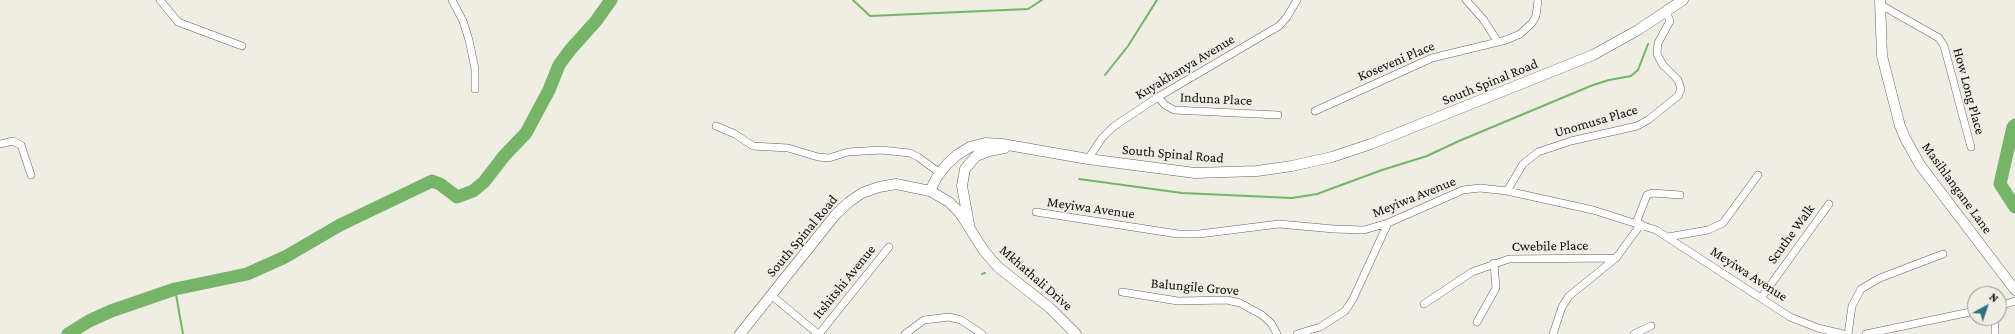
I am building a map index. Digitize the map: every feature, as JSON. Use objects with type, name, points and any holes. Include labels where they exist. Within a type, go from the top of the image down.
[{"type":"street","points":[[160,0],[178,22],[242,46]]},
{"type":"street","points":[[452,0],[463,21],[469,40],[475,69],[475,89]]},
{"type":"street","name":"Kuyakhanya Avenue","points":[[1088,159],[1102,138],[1113,127],[1158,97],[1273,30],[1287,18],[1297,0]]},
{"type":"street","points":[[1466,0],[1483,19],[1498,42]]},
{"type":"street","name":"Koseveni Place","points":[[1315,112],[1432,58],[1514,37],[1525,30],[1536,16],[1538,0]]},
{"type":"street","name":"South Spinal Road","points":[[740,334],[836,214],[853,199],[862,193],[879,187],[896,184],[930,192],[940,173],[957,155],[970,147],[986,144],[1015,147],[1170,171],[1219,173],[1258,171],[1292,166],[1332,157],[1371,144],[1593,55],[1638,30],[1683,0]]},
{"type":"street","name":"How Long Place","points":[[1880,3],[1939,38],[1944,46],[1971,147]]},
{"type":"street","name":"Masihlangane Lane","points":[[1880,3],[1882,56],[1905,138],[1920,165],[2015,290]]},
{"type":"street","name":"Unomusa Place","points":[[1507,191],[1523,164],[1538,152],[1571,141],[1637,126],[1648,120],[1678,96],[1682,89],[1678,80],[1663,65],[1657,54],[1658,43],[1670,21],[1666,12]]},
{"type":"street","name":"Induna Place","points":[[1158,97],[1165,105],[1174,110],[1278,115]]},
{"type":"street","points":[[716,126],[735,134],[753,146],[788,148],[818,157],[828,158],[848,152],[874,150],[910,153],[940,173]]},
{"type":"street","points":[[0,144],[13,141],[21,145],[31,175]]},
{"type":"street","points":[[970,229],[962,186],[965,169],[970,162],[982,153],[1015,147]]},
{"type":"street","points":[[1668,237],[1708,230],[1723,223],[1758,175]]},
{"type":"street","name":"Meyiwa Avenue","points":[[1036,212],[1178,234],[1199,234],[1279,224],[1334,230],[1364,230],[1388,224],[1463,190],[1480,188],[1507,191],[1593,210],[1639,224],[1668,237],[1790,317],[1843,334]]},
{"type":"street","name":"Mkhathali Drive","points":[[930,192],[949,202],[960,213],[984,251],[998,267],[1050,308],[1076,334]]},
{"type":"street","points":[[1554,334],[1562,307],[1569,296],[1616,258],[1639,224],[1647,195],[1652,192],[1680,195]]},
{"type":"street","name":"Scuthe Walk","points":[[1761,298],[1829,204]]},
{"type":"street","points":[[1296,334],[1320,327],[1344,311],[1353,298],[1388,224]]},
{"type":"street","name":"Itshitshi Avenue","points":[[771,295],[819,334],[890,247]]},
{"type":"street","points":[[1848,334],[1852,306],[1861,289],[1880,278],[1943,254]]},
{"type":"street","name":"Cwebile Place","points":[[1424,304],[1463,277],[1494,263],[1520,258],[1616,258]]},
{"type":"street","points":[[1477,322],[1496,288],[1494,263]]},
{"type":"street","name":"Balungile Grove","points":[[1122,292],[1178,301],[1228,300],[1240,303],[1262,314],[1271,323],[1277,334]]},
{"type":"street","points":[[1866,334],[1967,313]]},
{"type":"street","points":[[905,334],[924,320],[949,317],[961,320],[982,334]]},
{"type":"street","points":[[1634,334],[1651,326]]},
{"type":"waterway","points":[[68,334],[89,321],[111,311],[175,289],[247,274],[285,257],[340,225],[432,181],[440,184],[457,197],[473,191],[484,182],[504,156],[526,133],[549,90],[559,65],[570,50],[596,21],[611,0]]},
{"type":"waterway","points":[[853,0],[870,16],[1028,9],[1042,0]]},
{"type":"waterway","points":[[1105,75],[1128,46],[1157,0]]},
{"type":"waterway","points":[[1079,179],[1182,193],[1292,198],[1317,194],[1382,170],[1427,156],[1459,141],[1593,85],[1631,76],[1638,70],[1648,44]]},
{"type":"waterway","points":[[2015,125],[2013,127],[2000,184],[2015,207]]},
{"type":"waterway","points":[[175,289],[183,334]]}]
